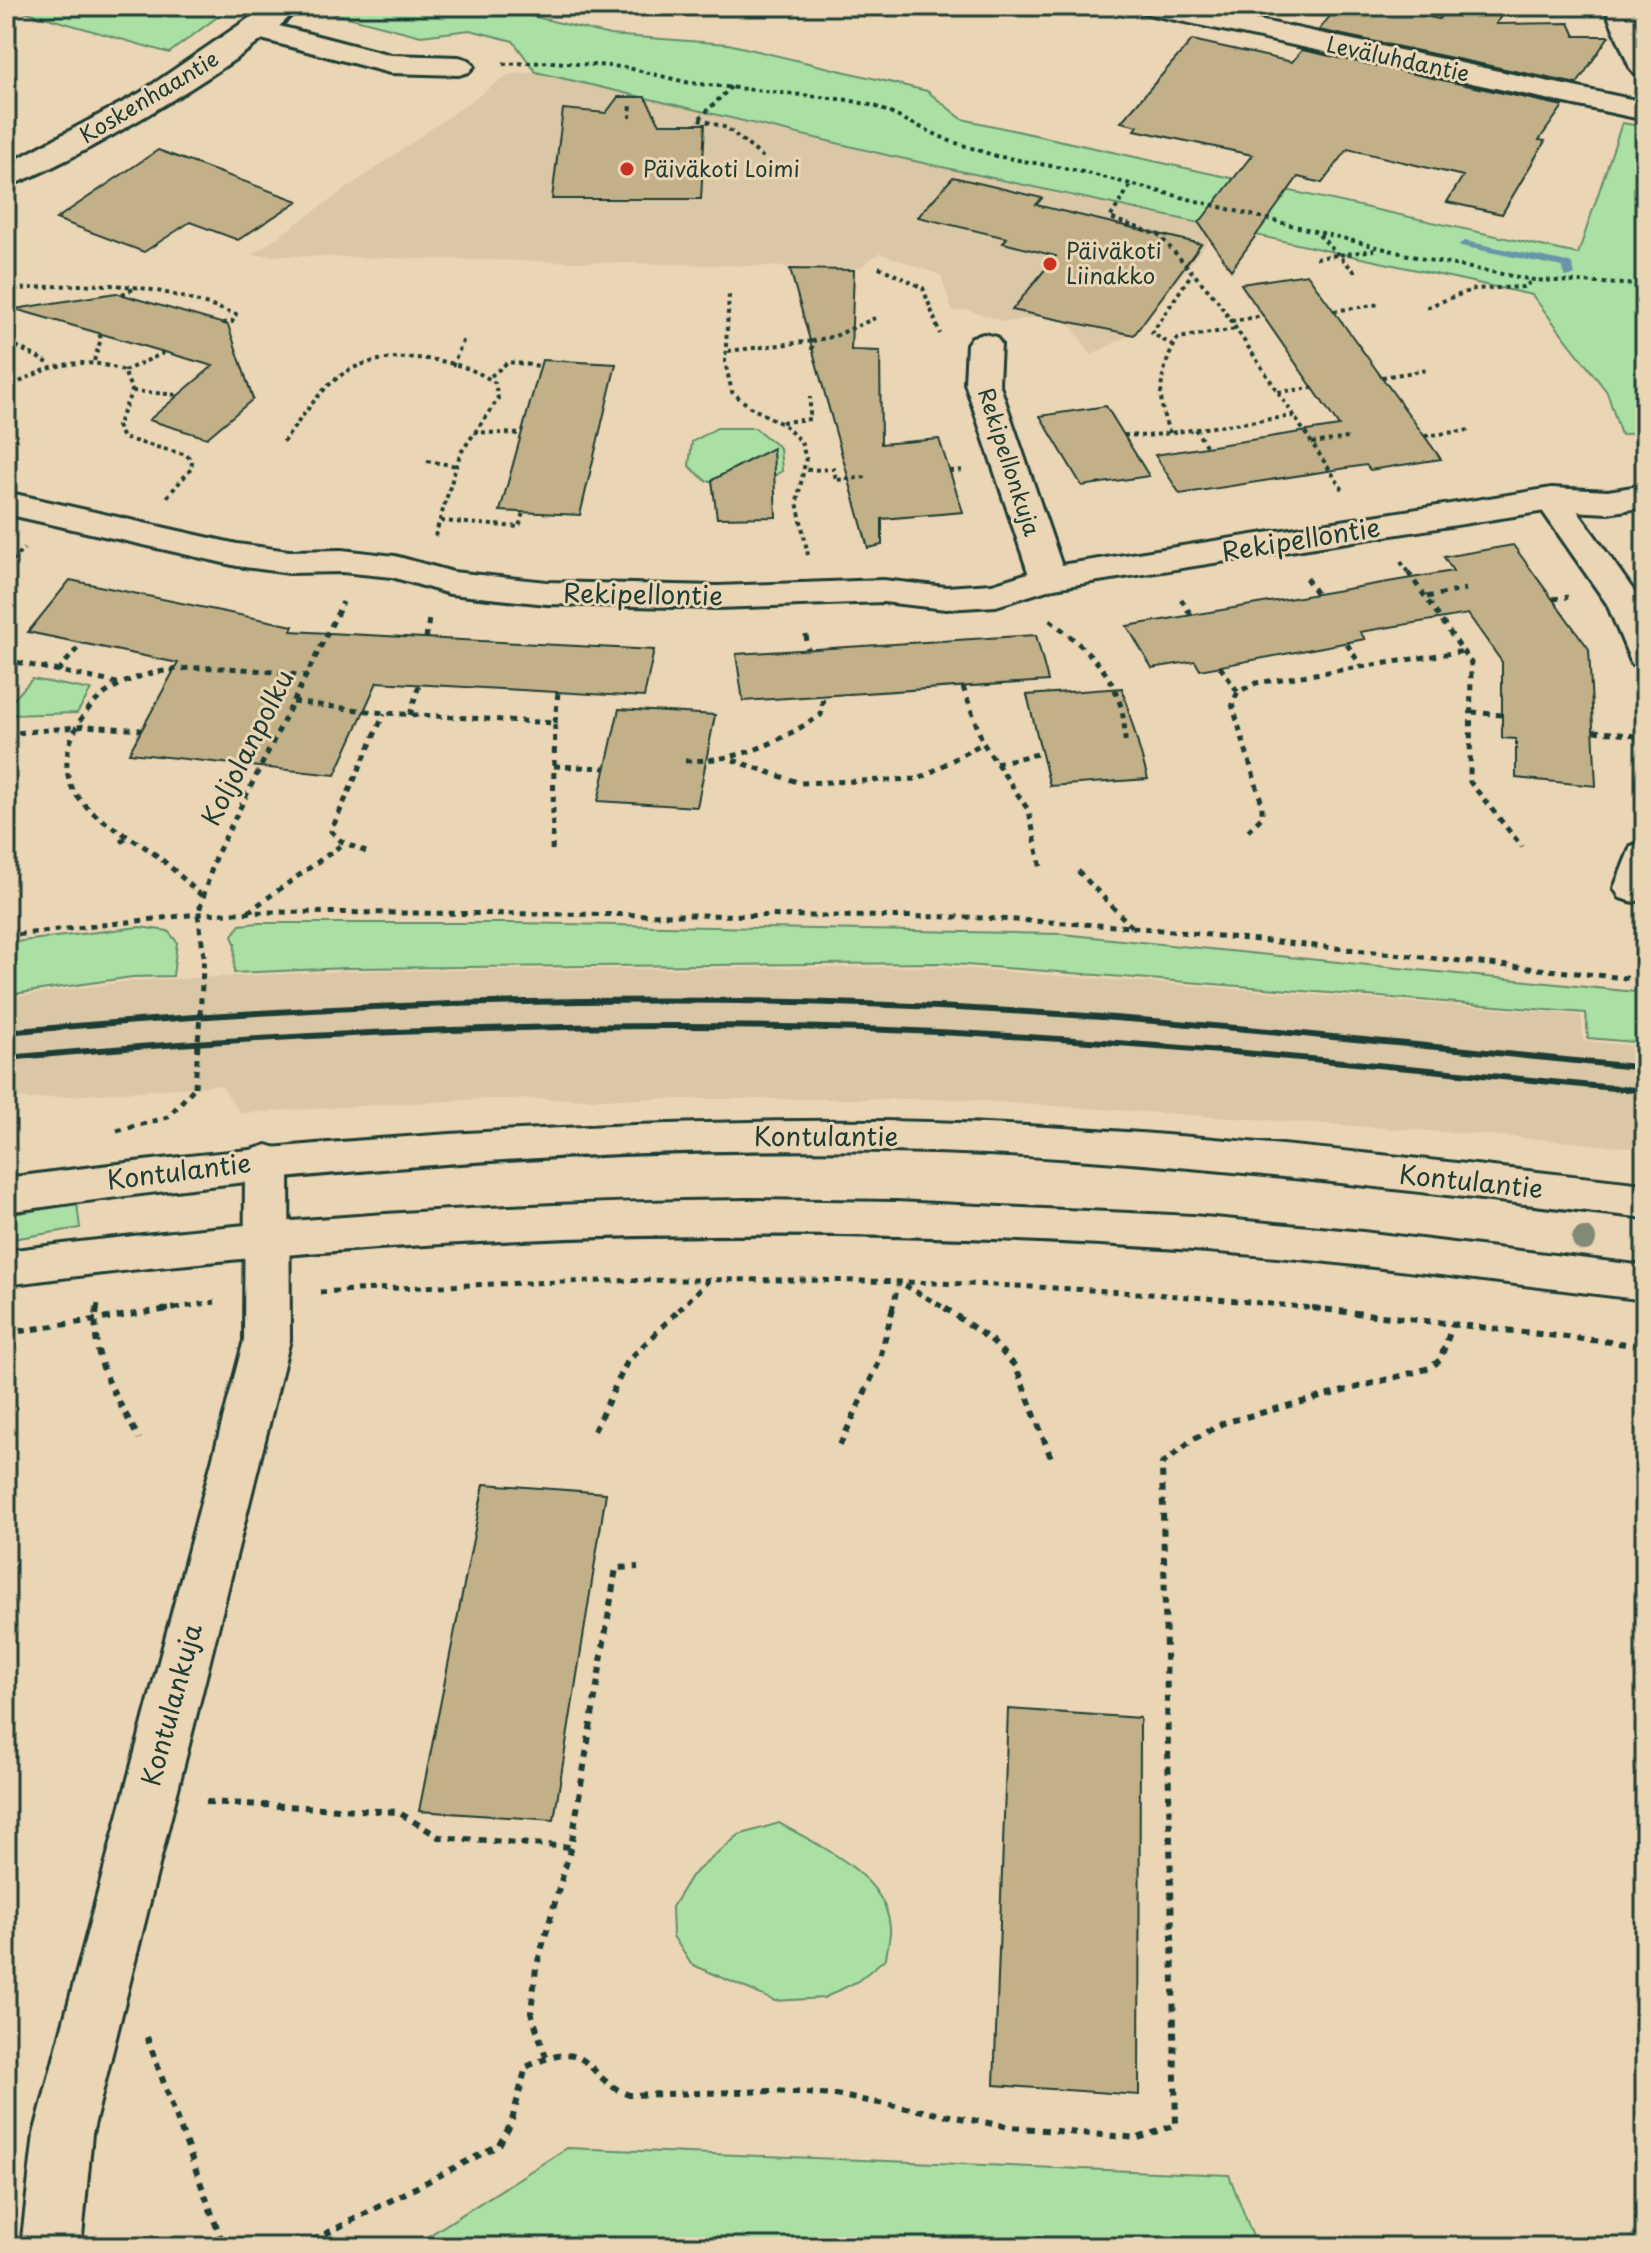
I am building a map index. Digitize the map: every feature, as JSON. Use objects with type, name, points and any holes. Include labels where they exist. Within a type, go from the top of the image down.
[{"type":"street","name":"Koskenhaantie","points":[[6,177],[135,109],[256,29],[285,6]]},
{"type":"street","name":"Leväluhdantie","points":[[1152,6],[1645,111]]},
{"type":"street","points":[[1618,6],[1645,68]]},
{"type":"street","points":[[256,29],[390,64],[459,66]]},
{"type":"street","name":"Rekipellonkuja","points":[[984,344],[982,383],[1048,578]]},
{"type":"street","name":"Rekipellontie","points":[[1552,499],[1643,461]]},
{"type":"street","name":"Rekipellontie","points":[[6,503],[170,542],[289,562],[332,582],[440,597],[547,593],[649,596],[883,591],[946,598],[981,596],[1048,578],[1552,499],[1608,502],[1645,496]]},
{"type":"street","points":[[1552,499],[1625,604],[1642,641],[1645,656]]},
{"type":"street","name":"Kontulantie","points":[[6,1195],[267,1161],[504,1143],[676,1137],[1019,1140],[1362,1170],[1645,1201]]},
{"type":"street","name":"Kontulankuja","points":[[51,2247],[63,2134],[267,1340],[267,1161]]},
{"type":"street","points":[[6,1268],[269,1236],[479,1223],[705,1216],[888,1218],[1198,1234],[1645,1283]]},
{"type":"path","points":[[459,66],[551,62],[624,67],[690,83],[875,106],[950,141],[996,156],[1079,171],[1130,186],[1291,223],[1318,234],[1381,249],[1534,280],[1645,285]]},
{"type":"path","points":[[731,87],[699,119],[719,124],[765,159]]},
{"type":"path","points":[[630,118],[631,103]]},
{"type":"path","points":[[1130,186],[1110,218],[1153,231],[1192,273],[1231,321],[1346,495]]},
{"type":"path","points":[[1318,234],[1356,273]]},
{"type":"path","points":[[1316,258],[1381,249]]},
{"type":"path","points":[[879,267],[912,279],[926,290],[941,339]]},
{"type":"path","points":[[1173,346],[1152,333],[1175,294],[1192,273]]},
{"type":"path","points":[[1427,307],[1474,289],[1523,287],[1534,280]]},
{"type":"path","points":[[6,290],[91,285],[138,287],[179,295],[236,314],[237,318],[232,322],[223,323]]},
{"type":"path","points":[[122,294],[138,287]]},
{"type":"path","points":[[729,295],[727,381],[734,397],[781,422],[799,439],[807,456],[807,470],[796,493],[808,556]]},
{"type":"path","points":[[1334,311],[1380,304]]},
{"type":"path","points":[[1231,321],[1264,316]]},
{"type":"path","points":[[728,351],[813,341],[835,336],[875,318]]},
{"type":"path","points":[[1170,433],[1162,420],[1160,384],[1167,353],[1178,338],[1236,329]]},
{"type":"path","points":[[94,361],[101,339],[99,333]]},
{"type":"path","points":[[452,366],[464,339]]},
{"type":"path","points":[[812,350],[813,341]]},
{"type":"path","points":[[16,346],[50,365]]},
{"type":"path","points":[[6,390],[50,365],[94,361],[124,371],[166,352]]},
{"type":"path","points":[[283,442],[338,377],[360,365],[384,360],[473,368],[491,376],[499,390],[498,404],[474,432],[457,466],[431,544]]},
{"type":"path","points":[[491,376],[508,362],[540,366]]},
{"type":"path","points":[[1382,377],[1428,370]]},
{"type":"path","points":[[124,371],[132,391],[117,426],[123,438],[187,455],[192,462],[191,469],[160,505]]},
{"type":"path","points":[[1278,392],[1313,388]]},
{"type":"path","points":[[132,391],[179,395]]},
{"type":"path","points":[[781,422],[810,419],[810,397]]},
{"type":"path","points":[[1124,435],[1170,433],[1293,416]]},
{"type":"path","points":[[1643,461],[1645,426]]},
{"type":"path","points":[[1195,429],[1207,447]]},
{"type":"path","points":[[1425,436],[1470,430]]},
{"type":"path","points":[[474,432],[521,434]]},
{"type":"path","points":[[1312,443],[1348,438]]},
{"type":"path","points":[[427,461],[457,466]]},
{"type":"path","points":[[807,470],[834,469],[836,480],[867,477]]},
{"type":"path","points":[[441,521],[519,527],[523,512]]},
{"type":"path","points":[[1396,554],[1471,663],[1470,782],[1522,847]]},
{"type":"path","points":[[1174,589],[1191,615]]},
{"type":"path","points":[[1427,597],[1466,589]]},
{"type":"path","points":[[426,638],[440,597]]},
{"type":"path","name":"Koljolanpolku","points":[[198,914],[215,858],[342,603]]},
{"type":"path","points":[[1046,616],[1098,658],[1114,683],[1126,729],[1125,741]]},
{"type":"path","points":[[58,671],[82,643]]},
{"type":"path","points":[[1347,644],[1361,666]]},
{"type":"path","points":[[1248,831],[1262,817],[1262,804],[1232,704],[1238,692],[1256,683],[1465,651]]},
{"type":"path","points":[[6,660],[122,684]]},
{"type":"path","points":[[202,896],[128,836],[96,815],[68,780],[67,758],[73,729],[92,702],[122,684],[170,670],[213,667],[307,676]]},
{"type":"path","points":[[1220,667],[1238,692]]},
{"type":"path","points":[[410,715],[419,685]]},
{"type":"path","points":[[963,687],[983,743],[1029,811],[1041,869]]},
{"type":"path","points":[[552,855],[558,692]]},
{"type":"path","points":[[685,761],[733,760],[762,752],[821,715],[823,696]]},
{"type":"path","points":[[293,702],[384,713],[555,723]]},
{"type":"path","points":[[1472,712],[1502,715]]},
{"type":"path","points":[[366,852],[344,843],[331,831],[384,713]]},
{"type":"path","points":[[6,734],[87,726],[141,730]]},
{"type":"path","points":[[1594,731],[1645,737]]},
{"type":"path","points":[[733,760],[800,783],[919,779],[983,743]]},
{"type":"path","points":[[996,763],[1042,753]]},
{"type":"path","points":[[554,766],[606,768]]},
{"type":"path","points":[[121,842],[128,836]]},
{"type":"path","points":[[247,913],[344,843]]},
{"type":"path","points":[[1078,871],[1132,927]]},
{"type":"path","points":[[6,936],[198,914],[247,913],[965,917],[1132,927],[1645,980]]},
{"type":"path","points":[[115,1131],[168,1117],[195,1087],[204,956],[198,914]]},
{"type":"path","points":[[594,1431],[627,1362],[708,1281]]},
{"type":"path","points":[[330,1291],[494,1282],[708,1281],[899,1282],[1120,1291],[1645,1346]]},
{"type":"path","points":[[840,1445],[879,1362],[899,1282]]},
{"type":"path","points":[[899,1282],[952,1312],[1006,1354],[1016,1367],[1051,1458]]},
{"type":"path","points":[[6,1333],[184,1307]]},
{"type":"path","points":[[98,1319],[93,1335],[97,1356],[139,1439]]},
{"type":"path","points":[[300,2247],[499,2145],[511,2124],[526,2067],[546,2057],[569,2052],[599,2067],[608,2087],[629,2095],[775,2091],[835,2095],[1010,2127],[1138,2138],[1176,2125],[1162,1464],[1192,1440],[1223,1423],[1430,1368],[1440,1360],[1453,1324]]},
{"type":"path","points":[[546,2057],[531,2012],[534,1983],[571,1847],[616,1568],[638,1567]]},
{"type":"path","points":[[197,1802],[398,1812],[439,1837],[571,1847]]},
{"type":"path","points":[[145,2032],[224,2247]]},
{"type":"shaded area","name":"Päiväkoti Loimi","points":[[536,72],[891,156],[1219,227],[1137,331],[1091,355],[1063,313],[1005,322],[969,310],[952,311],[941,275],[879,253],[859,268],[252,255],[508,75]]},
{"type":"shaded area","points":[[940,967],[1581,1015],[1584,1041],[1645,1047],[1645,1149],[1503,1136],[953,1099],[480,1099],[240,1113],[221,1085],[28,1099],[6,1097],[6,998],[132,981],[346,971]]},
{"type":"green space","points":[[6,6],[232,6],[169,53]]},
{"type":"green space","points":[[324,6],[490,6],[610,35],[728,44],[927,91],[962,119],[1578,254],[1622,123],[1645,127],[1645,431],[1621,435],[1607,392],[1532,295],[891,156],[536,72],[513,41],[470,30],[421,36],[324,11]]},
{"type":"green space","points":[[717,428],[755,428],[780,448],[782,471],[767,480],[706,481],[689,466],[692,442]]},
{"type":"green space","points":[[32,679],[91,690],[77,713],[6,715],[6,708]]},
{"type":"green space","points":[[515,923],[1062,934],[1645,993],[1645,1043],[1588,1038],[1586,1013],[941,963],[346,968],[234,973],[235,943],[232,936],[240,925]]},
{"type":"green space","points":[[139,927],[168,931],[177,942],[173,976],[132,977],[6,995],[6,943]]},
{"type":"green space","points":[[77,1204],[80,1228],[6,1240],[6,1215]]},
{"type":"green space","points":[[779,1823],[848,1863],[876,1891],[885,1908],[890,1931],[886,1958],[858,1981],[824,1998],[775,2001],[691,1964],[673,1936],[672,1907],[691,1876],[739,1835]]},
{"type":"green space","points":[[567,2148],[1229,2175],[1255,2242],[1254,2247],[411,2247]]},
{"type":"building","points":[[1349,6],[1381,6],[1439,19],[1447,6],[1507,6],[1496,24],[1569,23],[1575,36],[1609,36],[1577,84],[1319,30],[1334,11],[1344,13]]},
{"type":"building","points":[[1192,40],[1292,62],[1302,50],[1563,106],[1539,140],[1545,141],[1502,214],[1447,202],[1463,176],[1348,149],[1322,183],[1298,177],[1231,270],[1199,223],[1252,155],[1135,130],[1138,126],[1121,122]]},
{"type":"building","points":[[618,97],[645,97],[660,124],[705,124],[701,199],[552,199],[563,109],[606,113]]},
{"type":"building","points":[[158,150],[298,201],[238,240],[190,222],[144,252],[56,219]]},
{"type":"building","points":[[953,177],[1042,198],[1036,205],[1201,244],[1134,335],[1012,310],[1056,256],[1003,243],[1007,238],[918,217]]},
{"type":"building","points":[[790,269],[854,270],[851,350],[880,351],[881,444],[939,439],[963,512],[882,519],[882,545],[868,548]]},
{"type":"building","points":[[1307,274],[1441,459],[1370,470],[1366,465],[1180,494],[1155,455],[1339,426],[1241,284]]},
{"type":"building","points":[[116,293],[228,325],[253,399],[207,438],[149,420],[213,366],[15,309]]},
{"type":"building","points":[[542,360],[616,364],[580,515],[500,511]]},
{"type":"building","points":[[1106,406],[1149,476],[1082,486],[1040,416]]},
{"type":"building","points":[[773,448],[776,517],[717,518],[712,480]]},
{"type":"building","points":[[1513,545],[1589,649],[1596,786],[1516,778],[1516,739],[1502,738],[1502,662],[1468,614],[1360,632],[1365,639],[1200,670],[1195,661],[1152,668],[1127,626],[1453,571],[1444,557]]},
{"type":"building","points":[[70,580],[293,626],[291,631],[654,650],[644,697],[377,682],[335,775],[129,753],[178,663],[28,632]]},
{"type":"building","points":[[1036,635],[1048,681],[743,701],[736,654]]},
{"type":"building","points":[[1122,688],[1148,779],[1050,786],[1027,695]]},
{"type":"building","points":[[619,709],[715,715],[697,807],[598,801]]},
{"type":"building","points":[[484,1484],[606,1493],[554,1820],[419,1811]]},
{"type":"building","points":[[1008,1709],[1140,1718],[1139,2095],[994,2085]]},
{"type":"waterway","points":[[1465,244],[1568,265],[1569,275]]},
{"type":"railway","points":[[6,1032],[220,1015],[434,1004],[756,1001],[961,1008],[1157,1021],[1645,1068]]},
{"type":"railway","points":[[6,1058],[220,1041],[434,1030],[649,1026],[863,1029],[1157,1046],[1645,1091]]},
{"type":"place","name":"Päiväkoti Loimi","points":[[627,169]]},
{"type":"place","name":"Päiväkoti Liinakko","points":[[1050,264]]}]
